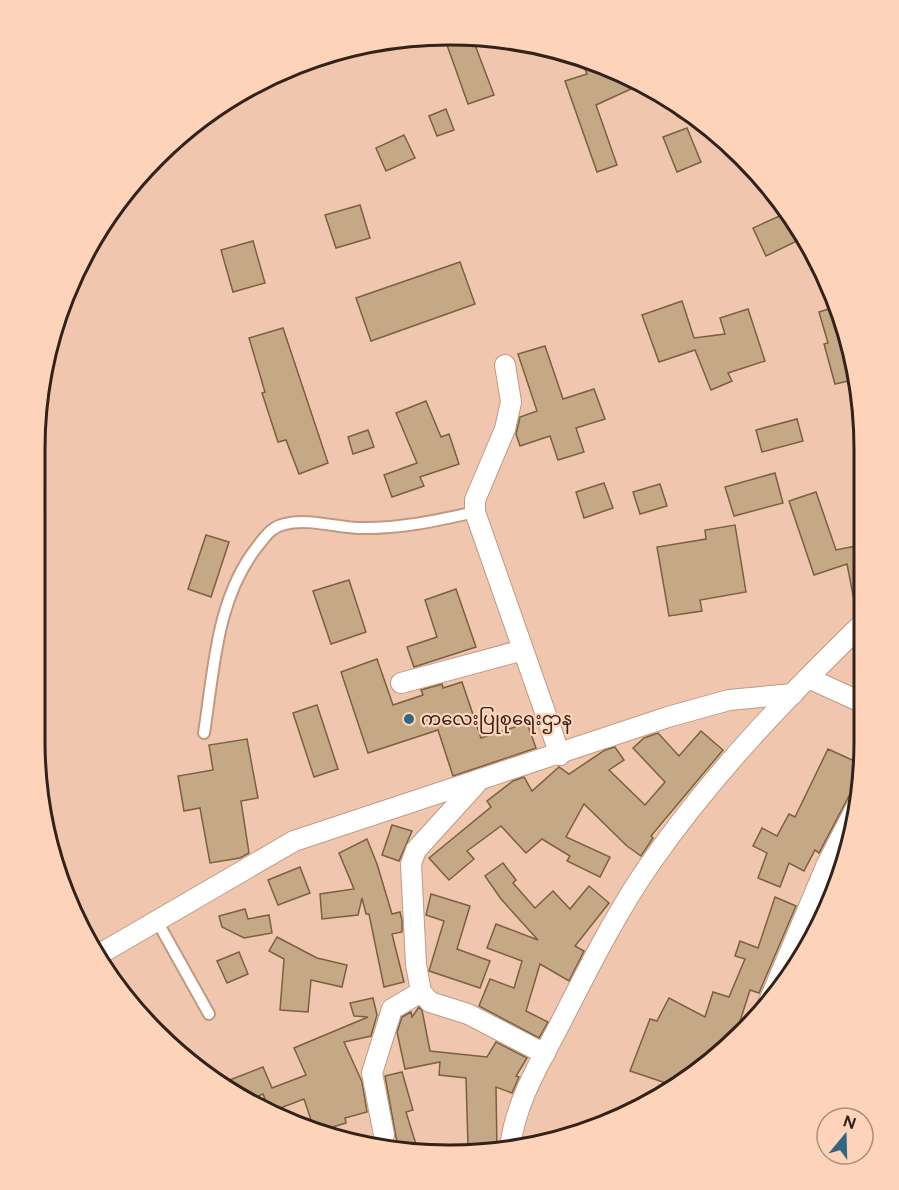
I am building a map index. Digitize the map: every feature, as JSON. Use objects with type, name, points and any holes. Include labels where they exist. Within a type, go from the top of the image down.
[{"type":"street","points":[[505,365],[511,402],[505,429],[475,500],[475,512],[560,755]]},
{"type":"street","points":[[511,1140],[528,1084],[594,958],[650,865],[712,781],[854,632]]},
{"type":"street","points":[[401,683],[523,650]]},
{"type":"street","points":[[808,678],[854,699]]},
{"type":"street","points":[[104,951],[294,841],[560,755],[668,717],[729,700],[793,694]]},
{"type":"street","points":[[479,781],[416,850],[411,864],[416,964],[421,992],[430,1002],[468,1014],[544,1054]]},
{"type":"street","points":[[782,970],[827,864],[842,836]]},
{"type":"street","points":[[384,1135],[372,1073],[392,1010],[421,992]]},
{"type":"lane","points":[[204,733],[225,610],[243,565],[271,530],[285,524],[304,523],[356,528],[416,526],[475,512]]},
{"type":"lane","points":[[157,921],[209,1014]]},
{"type":"building","points":[[447,45],[475,46],[494,95],[468,104]]},
{"type":"building","points":[[584,68],[632,89],[596,105],[617,165],[597,172],[565,81],[587,74]]},
{"type":"building","points":[[446,109],[454,130],[437,136],[429,116]]},
{"type":"building","points":[[687,128],[701,162],[677,172],[663,137]]},
{"type":"building","points":[[404,135],[415,158],[386,171],[376,148]]},
{"type":"building","points":[[360,205],[370,238],[336,248],[325,215]]},
{"type":"building","points":[[779,216],[796,241],[766,256],[753,228]]},
{"type":"building","points":[[253,241],[265,283],[233,292],[221,250]]},
{"type":"building","points":[[460,262],[475,304],[371,341],[356,298]]},
{"type":"building","points":[[682,301],[694,338],[725,334],[720,318],[748,309],[765,361],[728,373],[732,381],[711,390],[695,350],[659,362],[642,315]]},
{"type":"building","points":[[829,309],[848,381],[835,384],[824,344],[828,343],[819,312]]},
{"type":"building","points":[[283,328],[328,463],[299,474],[286,440],[278,442],[262,393],[265,392],[249,338]]},
{"type":"building","points":[[545,346],[563,399],[594,389],[605,419],[576,428],[584,452],[558,460],[550,436],[520,446],[516,434],[520,417],[537,411],[518,354]]},
{"type":"building","points":[[426,401],[441,437],[449,434],[459,464],[420,477],[424,486],[392,497],[384,475],[417,463],[396,413]]},
{"type":"building","points":[[797,419],[803,441],[762,452],[756,430]]},
{"type":"building","points":[[368,430],[374,447],[353,454],[348,437]]},
{"type":"building","points":[[775,473],[783,503],[734,516],[725,487]]},
{"type":"building","points":[[604,483],[613,508],[584,518],[576,492]]},
{"type":"building","points":[[660,484],[667,506],[640,514],[633,492]]},
{"type":"building","points":[[816,492],[836,550],[854,546],[854,600],[847,564],[814,575],[789,501]]},
{"type":"building","points":[[735,525],[746,592],[700,600],[702,611],[669,616],[657,547],[706,539],[705,530]]},
{"type":"building","points":[[206,535],[229,542],[211,597],[188,589]]},
{"type":"building","points":[[349,580],[366,632],[331,644],[313,591]]},
{"type":"building","points":[[456,589],[476,647],[414,667],[407,647],[437,637],[425,600]]},
{"type":"building","points":[[377,659],[393,705],[423,695],[421,690],[442,684],[443,688],[462,682],[481,738],[527,723],[536,748],[453,776],[438,730],[368,753],[341,672]]},
{"type":"building","points":[[317,705],[338,769],[314,777],[293,713]]},
{"type":"building","points":[[701,731],[723,750],[651,836],[653,838],[641,856],[627,846],[584,804],[566,837],[610,857],[600,877],[567,861],[570,856],[542,839],[526,853],[501,826],[467,851],[474,859],[449,880],[429,858],[491,807],[487,801],[513,781],[524,777],[532,791],[559,767],[569,774],[605,750],[615,747],[624,760],[609,770],[645,805],[665,782],[633,748],[644,738],[658,733],[679,756]]},
{"type":"building","points":[[247,739],[258,798],[241,801],[249,853],[240,858],[210,863],[200,808],[184,811],[178,776],[213,770],[209,745]]},
{"type":"building","points":[[828,749],[853,760],[851,794],[819,853],[815,850],[804,871],[789,863],[780,887],[758,878],[767,853],[753,846],[762,828],[777,836],[789,814],[795,817]]},
{"type":"building","points":[[392,825],[412,831],[399,861],[382,855]]},
{"type":"building","points":[[367,839],[392,914],[400,912],[402,920],[402,932],[392,934],[404,982],[384,987],[369,914],[366,914],[362,898],[358,915],[322,919],[320,894],[354,889],[339,853]]},
{"type":"building","points":[[503,863],[516,880],[513,883],[535,908],[553,891],[570,909],[589,886],[609,903],[575,946],[584,951],[569,981],[540,964],[526,1011],[548,1022],[539,1038],[479,1006],[490,979],[514,988],[522,961],[487,948],[496,924],[538,940],[501,899],[485,876]]},
{"type":"building","points":[[300,867],[310,893],[278,905],[268,880]]},
{"type":"building","points":[[431,894],[470,906],[457,949],[490,961],[480,988],[429,971],[444,921],[426,915]]},
{"type":"building","points":[[775,897],[796,906],[759,993],[750,990],[739,1023],[736,1027],[696,1061],[662,1084],[663,1082],[630,1071],[650,1019],[657,1021],[669,998],[705,1017],[713,992],[729,997],[745,959],[735,956],[740,941],[758,948]]},
{"type":"building","points":[[245,909],[248,919],[269,915],[272,933],[244,938],[222,927],[219,916]]},
{"type":"building","points":[[277,937],[317,958],[347,965],[342,987],[311,980],[308,1012],[280,1010],[284,959],[269,951]]},
{"type":"building","points":[[239,952],[248,974],[227,983],[217,961]]},
{"type":"building","points":[[373,998],[377,1015],[371,1036],[344,1042],[362,1082],[367,1112],[345,1118],[346,1123],[332,1127],[311,1121],[304,1099],[281,1108],[265,1100],[263,1094],[258,1096],[230,1080],[263,1067],[272,1088],[306,1075],[294,1048],[368,1017],[354,1016],[350,1003]]},
{"type":"building","points":[[419,1007],[422,1010],[430,1051],[487,1057],[496,1042],[527,1058],[516,1076],[519,1077],[512,1093],[496,1087],[497,1142],[468,1144],[466,1078],[439,1075],[440,1062],[405,1069],[397,1032],[402,1017],[411,1012],[412,1017]]},
{"type":"building","points":[[402,1072],[413,1110],[406,1112],[416,1143],[397,1142],[385,1076]]},
{"type":"place","name":"ကလေးပြုစုရေးဌာန","points":[[409,719]]}]
